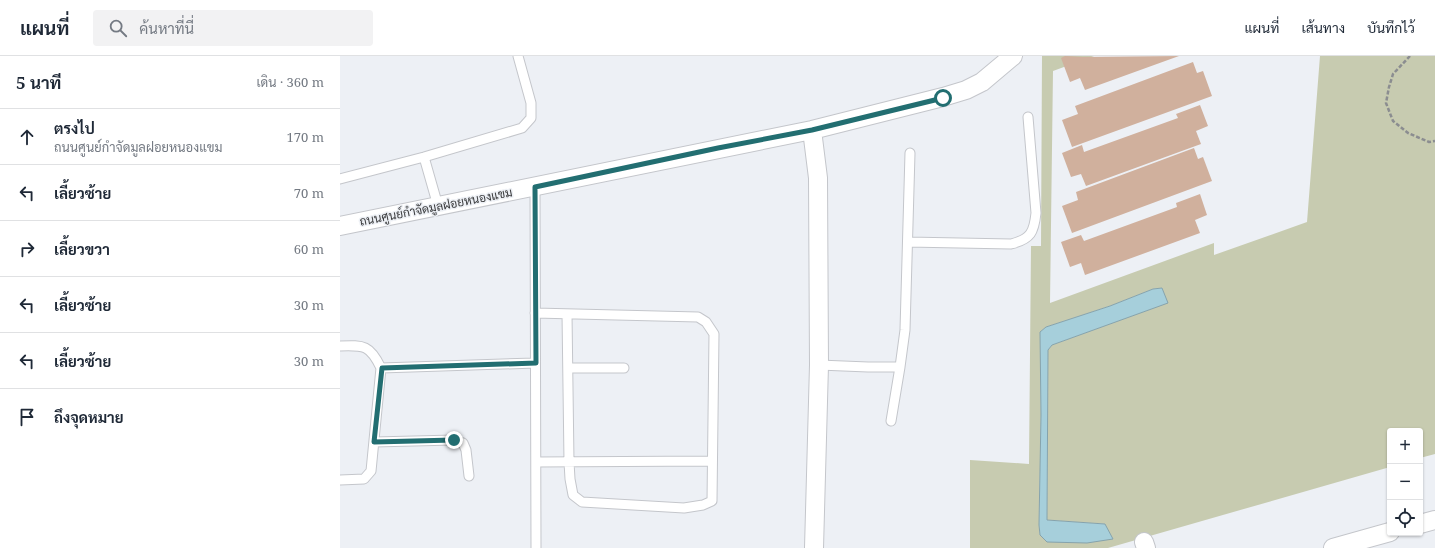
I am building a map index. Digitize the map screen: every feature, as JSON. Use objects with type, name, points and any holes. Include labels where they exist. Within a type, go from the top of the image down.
[{"type":"street","name":"ถนนศูนย์กำจัดมูลฝอยหนองแขม","points":[[340,226],[812,130],[943,98],[966,90],[982,82],[1013,56]]},
{"type":"street","points":[[812,130],[818,178],[819,365],[814,548]]},
{"type":"street","points":[[1423,523],[1435,520]]},
{"type":"street","points":[[1333,548],[1387,533]]},
{"type":"lane","points":[[340,180],[522,128],[532,118],[532,103],[518,56]]},
{"type":"lane","points":[[908,242],[1011,244],[1022,241],[1029,235],[1034,227],[1036,213],[1028,117]]},
{"type":"lane","points":[[891,421],[905,330],[910,153]]},
{"type":"lane","points":[[424,157],[438,206]]},
{"type":"lane","points":[[535,187],[536,548]]},
{"type":"lane","points":[[535,313],[698,317],[706,322],[714,334],[711,462],[712,501],[704,505],[684,508],[582,502],[573,495],[569,462],[567,314]]},
{"type":"lane","points":[[340,346],[362,346],[375,356],[382,368],[371,471],[364,479],[340,480]]},
{"type":"lane","points":[[382,368],[536,363]]},
{"type":"lane","points":[[819,365],[900,367]]},
{"type":"lane","points":[[568,368],[624,368]]},
{"type":"lane","points":[[374,442],[454,440],[463,442],[466,450],[469,476]]},
{"type":"lane","points":[[536,462],[711,462]]},
{"type":"path","points":[[1410,56],[1393,74],[1386,103],[1393,121],[1408,133],[1429,142],[1435,141]]},
{"type":"green space","points":[[1042,56],[1094,56],[1053,71],[1050,303],[1214,243],[1214,255],[1307,222],[1320,56],[1435,56],[1435,454],[1423,457],[1423,428],[1387,428],[1387,468],[1108,548],[970,548],[970,460],[1029,464],[1031,246],[1041,246]],"holes":[[[1162,288],[1167,303],[1052,345],[1048,350],[1047,520],[1105,524],[1040,535],[1040,332],[1046,327],[1110,306],[1153,289]]]},
{"type":"water","points":[[1162,288],[1168,303],[1052,345],[1048,350],[1047,520],[1105,524],[1113,539],[1087,543],[1047,542],[1040,535],[1039,525],[1041,415],[1040,332],[1046,327],[1110,306],[1153,289]]},
{"type":"building","points":[[1065,56],[1179,56],[1085,90],[1080,78],[1070,82],[1061,58]]},
{"type":"building","points":[[1193,62],[1197,73],[1203,71],[1212,96],[1072,147],[1062,120],[1078,114],[1075,106]]},
{"type":"building","points":[[1200,105],[1208,126],[1196,131],[1201,144],[1086,186],[1081,174],[1071,177],[1062,153],[1082,145],[1084,152],[1178,118],[1176,114]]},
{"type":"building","points":[[1194,148],[1198,159],[1203,157],[1212,181],[1072,233],[1062,206],[1078,200],[1076,192]]},
{"type":"building","points":[[1200,194],[1207,215],[1195,220],[1200,233],[1085,275],[1081,263],[1070,267],[1061,242],[1081,235],[1084,241],[1177,207],[1176,203]]},
{"type":"route","points":[[454,440],[374,442],[382,368],[536,363],[535,187],[718,148],[812,130],[943,98]]}]
